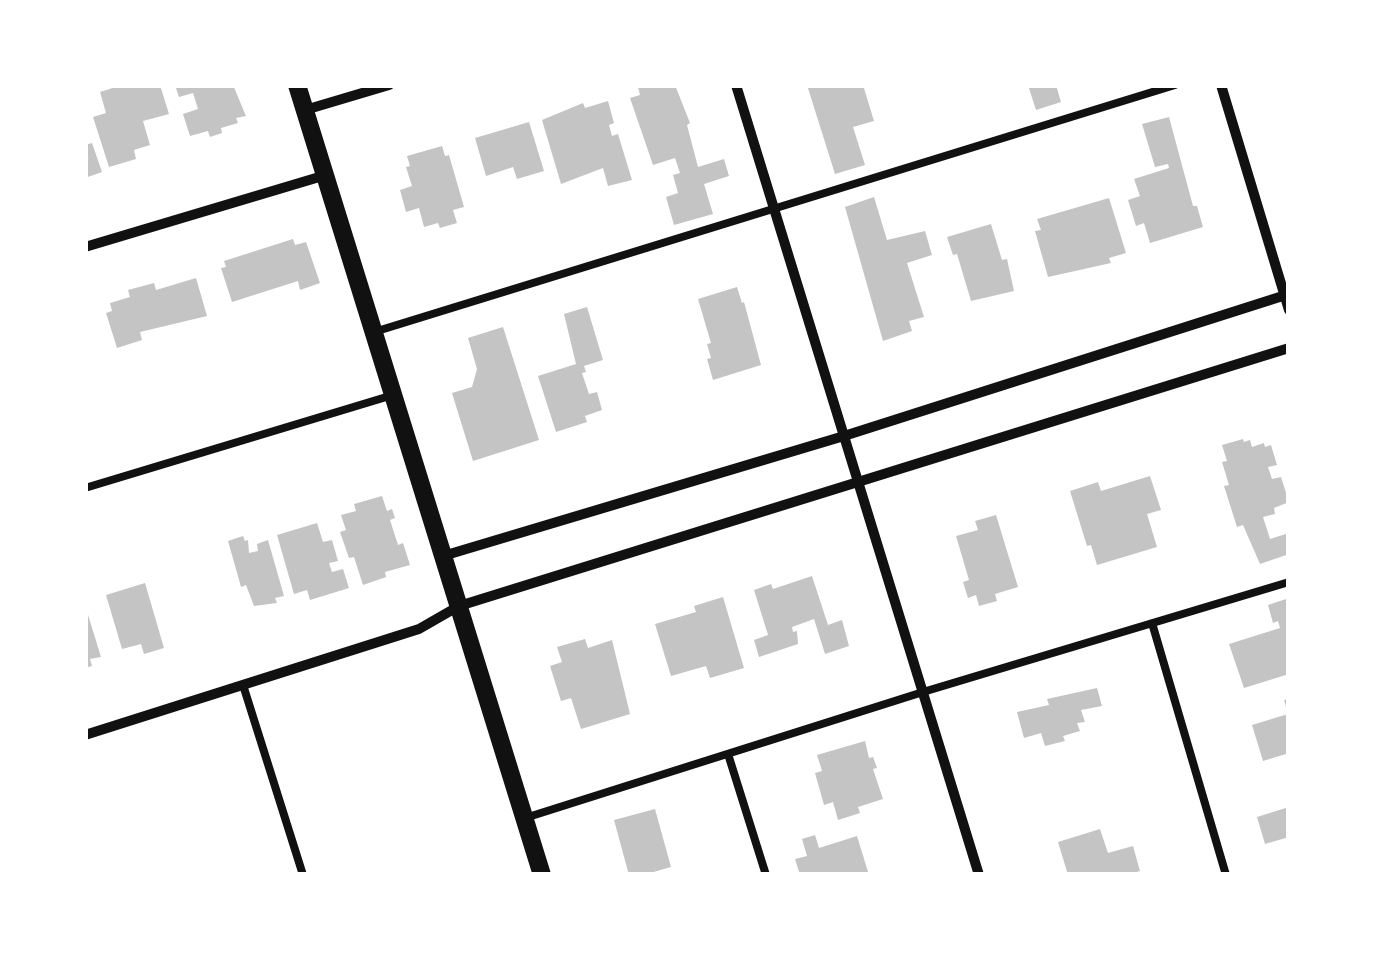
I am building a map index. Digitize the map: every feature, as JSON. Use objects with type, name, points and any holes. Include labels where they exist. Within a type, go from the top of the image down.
[{"type":"street","points":[[296,85],[542,875]]},
{"type":"street","points":[[305,110],[390,85]]},
{"type":"street","points":[[736,85],[980,875]]},
{"type":"street","points":[[1221,85],[1289,310]]},
{"type":"street","points":[[85,248],[326,176]]},
{"type":"street","points":[[443,556],[844,436],[1287,294]]},
{"type":"street","points":[[85,736],[418,629],[459,606],[1289,348]]},
{"type":"lane","points":[[374,332],[1175,85]]},
{"type":"lane","points":[[85,488],[393,395]]},
{"type":"lane","points":[[525,818],[1289,582]]},
{"type":"lane","points":[[1152,624],[1226,875]]},
{"type":"lane","points":[[243,685],[303,875]]},
{"type":"lane","points":[[728,754],[766,875]]},
{"type":"building","points":[[122,85],[160,85],[169,114],[143,121],[150,145],[134,150],[136,159],[109,167],[93,117],[106,113],[100,92]]},
{"type":"building","points":[[175,85],[233,85],[246,116],[221,128],[222,133],[210,137],[208,131],[190,136],[183,114],[198,109],[193,93],[179,97]]},
{"type":"building","points":[[675,85],[690,123],[687,125],[698,167],[724,159],[729,176],[704,184],[713,214],[674,225],[666,197],[678,193],[673,175],[680,173],[675,158],[653,165],[630,98],[640,95],[638,87]]},
{"type":"building","points":[[807,85],[863,85],[874,121],[853,127],[865,165],[835,174]]},
{"type":"building","points":[[1028,85],[1056,85],[1061,102],[1036,110]]},
{"type":"building","points":[[608,101],[614,123],[609,125],[612,136],[618,134],[632,180],[608,186],[603,168],[561,184],[542,120],[583,103],[585,108]]},
{"type":"building","points":[[1169,117],[1193,206],[1197,206],[1203,227],[1150,243],[1144,223],[1136,226],[1128,200],[1140,196],[1134,179],[1169,168],[1168,164],[1155,167],[1142,124]]},
{"type":"building","points":[[529,122],[544,171],[517,179],[513,167],[486,176],[475,138]]},
{"type":"building","points":[[92,143],[102,172],[85,178],[85,145]]},
{"type":"building","points":[[442,146],[445,156],[449,155],[464,207],[453,210],[457,223],[424,227],[419,208],[406,212],[400,190],[412,186],[407,156]]},
{"type":"building","points":[[874,197],[887,240],[925,231],[932,255],[907,263],[924,317],[909,321],[912,331],[883,341],[845,207]]},
{"type":"building","points":[[1109,198],[1126,253],[1109,258],[1111,263],[1048,277],[1035,231],[1041,230],[1037,219]]},
{"type":"building","points":[[991,224],[1002,260],[1007,259],[1014,291],[971,301],[957,254],[953,255],[947,237]]},
{"type":"building","points":[[293,239],[295,245],[306,242],[320,283],[300,290],[298,281],[232,302],[221,268],[226,267],[224,261]]},
{"type":"building","points":[[196,278],[207,316],[140,332],[142,340],[117,348],[106,313],[112,311],[110,303],[130,297],[128,290],[154,283],[156,290]]},
{"type":"building","points":[[737,287],[761,365],[713,380],[707,359],[711,358],[707,344],[711,343],[698,299]]},
{"type":"building","points":[[587,307],[603,360],[584,366],[586,372],[582,373],[589,394],[597,392],[602,410],[585,416],[587,422],[556,432],[538,376],[576,364],[564,314]]},
{"type":"building","points":[[503,327],[539,440],[473,461],[452,393],[472,387],[477,369],[468,338]]},
{"type":"building","points":[[1250,440],[1252,447],[1271,445],[1277,465],[1268,467],[1272,479],[1281,477],[1289,502],[1274,508],[1275,514],[1263,517],[1270,539],[1289,533],[1289,554],[1260,564],[1243,525],[1237,527],[1224,486],[1229,485],[1222,445]]},
{"type":"building","points":[[1150,476],[1161,510],[1147,514],[1157,547],[1097,565],[1070,491],[1098,482],[1101,491]]},
{"type":"building","points":[[382,496],[387,511],[392,509],[395,518],[390,520],[398,545],[403,543],[410,565],[385,572],[386,577],[363,585],[340,532],[346,530],[341,515],[356,511],[354,504]]},
{"type":"building","points":[[996,515],[1018,587],[995,594],[997,601],[979,606],[976,595],[968,598],[963,582],[969,580],[956,536],[978,530],[975,521]]},
{"type":"building","points":[[317,523],[323,542],[332,540],[338,561],[329,563],[332,572],[343,569],[349,588],[310,600],[307,590],[294,594],[277,535]]},
{"type":"building","points":[[243,536],[248,540],[249,553],[258,551],[257,544],[268,540],[284,596],[275,598],[277,603],[254,606],[246,585],[241,587],[228,541]]},
{"type":"building","points":[[812,576],[828,625],[842,620],[849,646],[825,654],[814,619],[792,627],[793,632],[797,631],[798,644],[759,657],[754,640],[768,635],[754,590],[771,584],[773,589]]},
{"type":"building","points":[[145,583],[164,648],[144,654],[141,644],[122,649],[106,595]]},
{"type":"building","points":[[723,597],[744,668],[710,678],[706,666],[671,676],[655,624],[696,612],[694,606]]},
{"type":"building","points":[[1289,598],[1289,674],[1244,688],[1229,644],[1280,628],[1278,621],[1273,623],[1268,605]]},
{"type":"building","points":[[85,605],[101,657],[90,659],[92,666],[85,668]]},
{"type":"building","points":[[585,639],[588,648],[612,640],[630,714],[581,729],[571,698],[561,701],[550,666],[562,662],[557,647]]},
{"type":"building","points":[[1097,688],[1102,706],[1081,710],[1085,722],[1077,723],[1080,731],[1063,736],[1065,741],[1045,746],[1041,733],[1024,738],[1017,712],[1049,705],[1047,699]]},
{"type":"building","points":[[1289,699],[1289,753],[1263,761],[1252,725],[1288,714],[1284,700]]},
{"type":"building","points":[[865,741],[869,758],[873,757],[877,768],[873,769],[883,799],[858,807],[860,813],[838,820],[833,802],[824,805],[815,773],[822,771],[817,755]]},
{"type":"building","points":[[1289,807],[1289,837],[1265,844],[1257,817]]},
{"type":"building","points":[[655,809],[671,867],[629,875],[614,820]]},
{"type":"building","points":[[1100,829],[1108,853],[1133,846],[1140,871],[1127,875],[1068,875],[1058,842]]},
{"type":"building","points":[[815,835],[819,848],[857,836],[869,875],[800,875],[795,859],[807,856],[802,839]]}]
